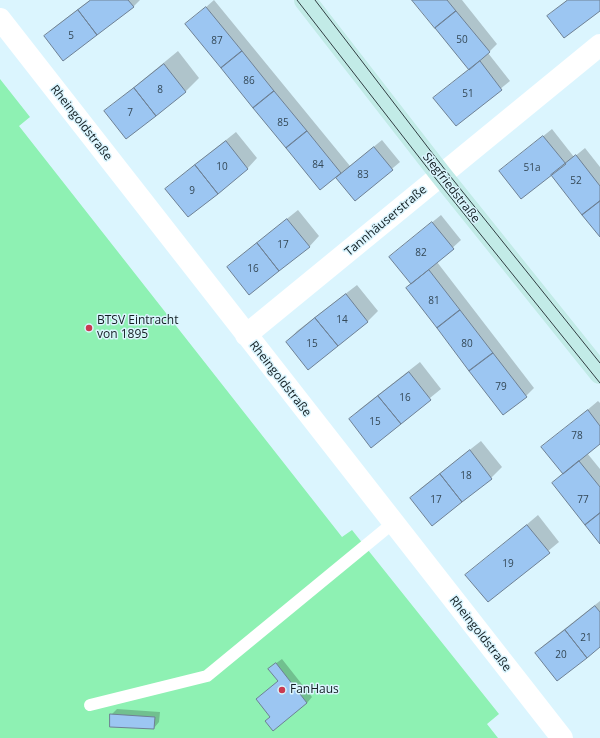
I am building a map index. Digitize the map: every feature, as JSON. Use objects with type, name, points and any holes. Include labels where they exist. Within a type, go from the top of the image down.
[{"type":"street","name":"Siegfriedstraße","points":[[305,0],[441,175],[600,373]]},
{"type":"street","name":"Rheingoldstraße","points":[[0,19],[562,738]]},
{"type":"street","name":"Tannhäuserstraße","points":[[246,335],[600,46]]},
{"type":"lane","points":[[90,704],[207,676],[393,523]]},
{"type":"green space","name":"BTSV Eintracht von 1895","points":[[0,79],[30,117],[19,126],[342,537],[352,530],[499,714],[487,724],[498,738],[0,738]]},
{"type":"building","points":[[91,0],[128,0],[134,7],[97,35],[78,10]]},
{"type":"building","points":[[412,0],[447,0],[456,11],[435,28]]},
{"type":"building","points":[[568,0],[600,0],[600,11],[564,38],[547,16]]},
{"type":"building","points":[[206,7],[242,51],[221,68],[185,24]]},
{"type":"building","points":[[78,10],[97,35],[63,61],[44,36]]},
{"type":"building","points":[[456,11],[490,52],[469,70],[435,28]]},
{"type":"building","points":[[242,51],[274,91],[253,108],[221,68]]},
{"type":"building","points":[[480,61],[502,90],[456,126],[433,98]]},
{"type":"building","points":[[164,64],[186,92],[156,116],[134,88]]},
{"type":"building","points":[[134,88],[156,116],[126,139],[104,111]]},
{"type":"building","points":[[274,91],[307,131],[286,148],[253,108]]},
{"type":"building","points":[[307,131],[341,173],[320,190],[286,148]]},
{"type":"building","points":[[543,136],[566,164],[521,199],[499,171]]},
{"type":"building","points":[[226,141],[248,169],[218,194],[195,165]]},
{"type":"building","points":[[374,147],[393,170],[355,201],[336,178]]},
{"type":"building","points":[[576,155],[600,186],[600,201],[582,215],[551,175]]},
{"type":"building","points":[[195,165],[218,194],[188,217],[165,189]]},
{"type":"building","points":[[600,201],[600,237],[582,215]]},
{"type":"building","points":[[287,219],[310,247],[279,271],[257,243]]},
{"type":"building","points":[[432,222],[454,249],[411,284],[389,257]]},
{"type":"building","points":[[257,243],[279,271],[249,295],[227,267]]},
{"type":"building","points":[[429,270],[460,310],[437,328],[406,288]]},
{"type":"building","points":[[346,294],[368,322],[338,346],[315,318]]},
{"type":"building","points":[[460,310],[493,353],[469,371],[437,328]]},
{"type":"building","points":[[315,318],[338,346],[308,370],[286,342]]},
{"type":"building","points":[[493,353],[527,397],[503,415],[469,371]]},
{"type":"building","points":[[409,372],[431,400],[401,424],[378,396]]},
{"type":"building","points":[[378,396],[401,424],[371,448],[349,419]]},
{"type":"building","points":[[588,410],[600,426],[600,444],[563,474],[541,447]]},
{"type":"building","points":[[470,450],[492,479],[462,502],[440,474]]},
{"type":"building","points":[[579,461],[600,487],[600,513],[585,525],[552,483]]},
{"type":"building","points":[[440,474],[462,502],[432,526],[410,498]]},
{"type":"building","points":[[600,513],[600,544],[585,525]]},
{"type":"building","points":[[527,525],[550,553],[488,602],[465,575]]},
{"type":"building","points":[[595,606],[600,612],[600,647],[587,658],[565,630]]},
{"type":"building","points":[[565,630],[587,658],[557,681],[535,653]]},
{"type":"building","name":"FanHaus","points":[[276,663],[307,703],[273,731],[265,721],[270,717],[256,699],[278,681],[268,669]]},
{"type":"building","points":[[110,714],[155,717],[154,729],[110,727]]},
{"type":"tram line","points":[[297,0],[436,179],[600,383]]},
{"type":"tram line","points":[[315,0],[446,171],[600,363]]},
{"type":"place","name":"BTSV Eintracht von 1895","points":[[89,328]]},
{"type":"place","name":"FanHaus","points":[[282,690]]}]
